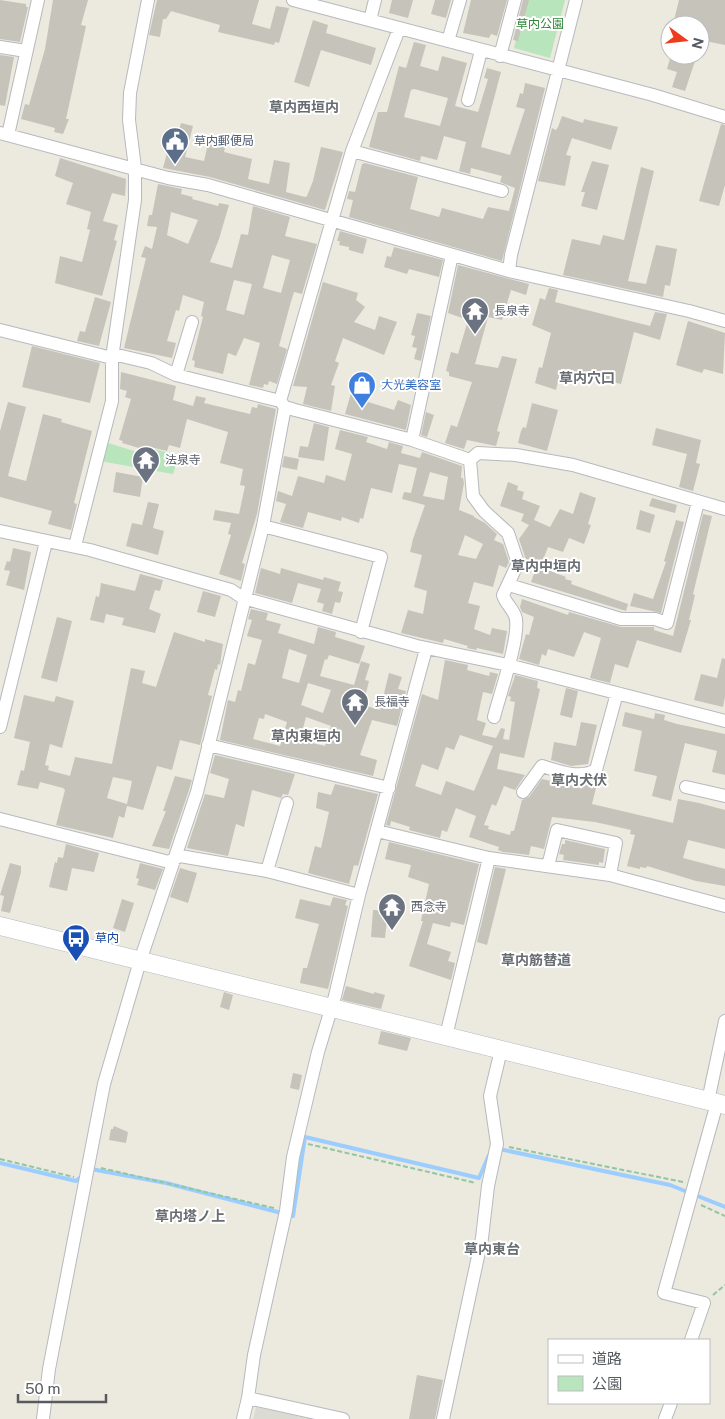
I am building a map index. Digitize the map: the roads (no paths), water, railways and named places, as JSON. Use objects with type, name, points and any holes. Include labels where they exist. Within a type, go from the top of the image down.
[{"type":"street","points":[[38,0],[4,134],[168,178],[208,186],[510,272],[689,311],[725,321]]},
{"type":"street","points":[[75,546],[112,401],[112,356],[135,200],[135,168],[129,120],[130,93],[148,0]]},
{"type":"street","points":[[293,0],[448,41],[481,52],[558,70],[725,117]]},
{"type":"street","points":[[370,20],[375,0]]},
{"type":"street","points":[[448,41],[460,0]]},
{"type":"street","points":[[500,56],[515,0]]},
{"type":"street","points":[[510,272],[511,255],[576,0]]},
{"type":"street","points":[[43,1419],[49,1369],[90,1165],[104,1084],[140,961],[197,792],[262,526],[283,404],[332,220],[352,151],[399,29]]},
{"type":"street","points":[[0,47],[26,51]]},
{"type":"street","points":[[468,100],[481,52]]},
{"type":"street","points":[[352,151],[502,192]]},
{"type":"street","points":[[412,440],[452,255]]},
{"type":"street","points":[[176,374],[192,322]]},
{"type":"street","points":[[0,330],[151,363],[176,374],[412,440],[470,460]]},
{"type":"street","points":[[470,460],[478,453],[516,455],[573,465],[698,502],[725,508]]},
{"type":"street","points":[[470,460],[473,496],[484,511],[508,533],[518,563],[503,596],[505,603],[514,611],[516,630],[494,717]]},
{"type":"street","points":[[509,585],[621,619],[655,619],[667,623],[698,502]]},
{"type":"street","points":[[262,526],[381,557],[361,632]]},
{"type":"street","points":[[0,531],[46,542],[75,546],[232,590],[243,598],[361,632],[508,665],[725,721]]},
{"type":"street","points":[[0,727],[46,542]]},
{"type":"street","points":[[243,1419],[254,1354],[286,1211],[297,1141],[330,1009],[340,977],[359,895],[426,648]]},
{"type":"street","points":[[523,792],[542,766],[562,773],[587,775],[596,770],[617,693]]},
{"type":"street","points":[[208,745],[388,788]]},
{"type":"street","points":[[686,787],[725,796]]},
{"type":"street","points":[[267,871],[287,803]]},
{"type":"street","points":[[0,819],[169,862],[180,856],[267,871],[359,895]]},
{"type":"street","points":[[548,866],[557,830],[616,843],[610,874]]},
{"type":"street","points":[[377,831],[489,858],[610,874],[725,906]]},
{"type":"street","points":[[446,1036],[489,858]]},
{"type":"street","points":[[0,926],[717,1103]]},
{"type":"street","points":[[691,1339],[704,1303],[664,1293],[717,1103],[725,1021]]},
{"type":"street","points":[[442,1419],[482,1238],[488,1186],[497,1144],[490,1096],[501,1050]]},
{"type":"street","points":[[248,1398],[343,1419]]},
{"type":"street","points":[[665,1419],[671,1404]]},
{"type":"waterway","points":[[91,1169],[166,1183],[293,1216],[305,1137],[479,1178],[489,1155]]},
{"type":"waterway","points":[[499,1149],[670,1185],[725,1207]]},
{"type":"waterway","points":[[0,1163],[76,1181],[82,1176]]},
{"type":"place","name":"草内郵便局","points":[[175,165]]},
{"type":"place","name":"長泉寺","points":[[475,335]]},
{"type":"place","name":"大光美容室","points":[[362,409]]},
{"type":"place","name":"法泉寺","points":[[146,484]]},
{"type":"place","name":"長福寺","points":[[355,726]]},
{"type":"place","name":"西念寺","points":[[392,931]]},
{"type":"place","name":"草内","points":[[76,962]]},
{"type":"district","name":"草内西垣内","points":[[304,107]]},
{"type":"district","name":"草内穴口","points":[[587,378]]},
{"type":"district","name":"草内中垣内","points":[[546,566]]},
{"type":"district","name":"草内東垣内","points":[[306,736]]},
{"type":"district","name":"草内犬伏","points":[[579,780]]},
{"type":"district","name":"草内筋替道","points":[[536,960]]},
{"type":"district","name":"草内塔ノ上","points":[[190,1216]]},
{"type":"district","name":"草内東台","points":[[492,1249]]},
{"type":"park label","name":"草内公園","points":[[540,24]]}]
